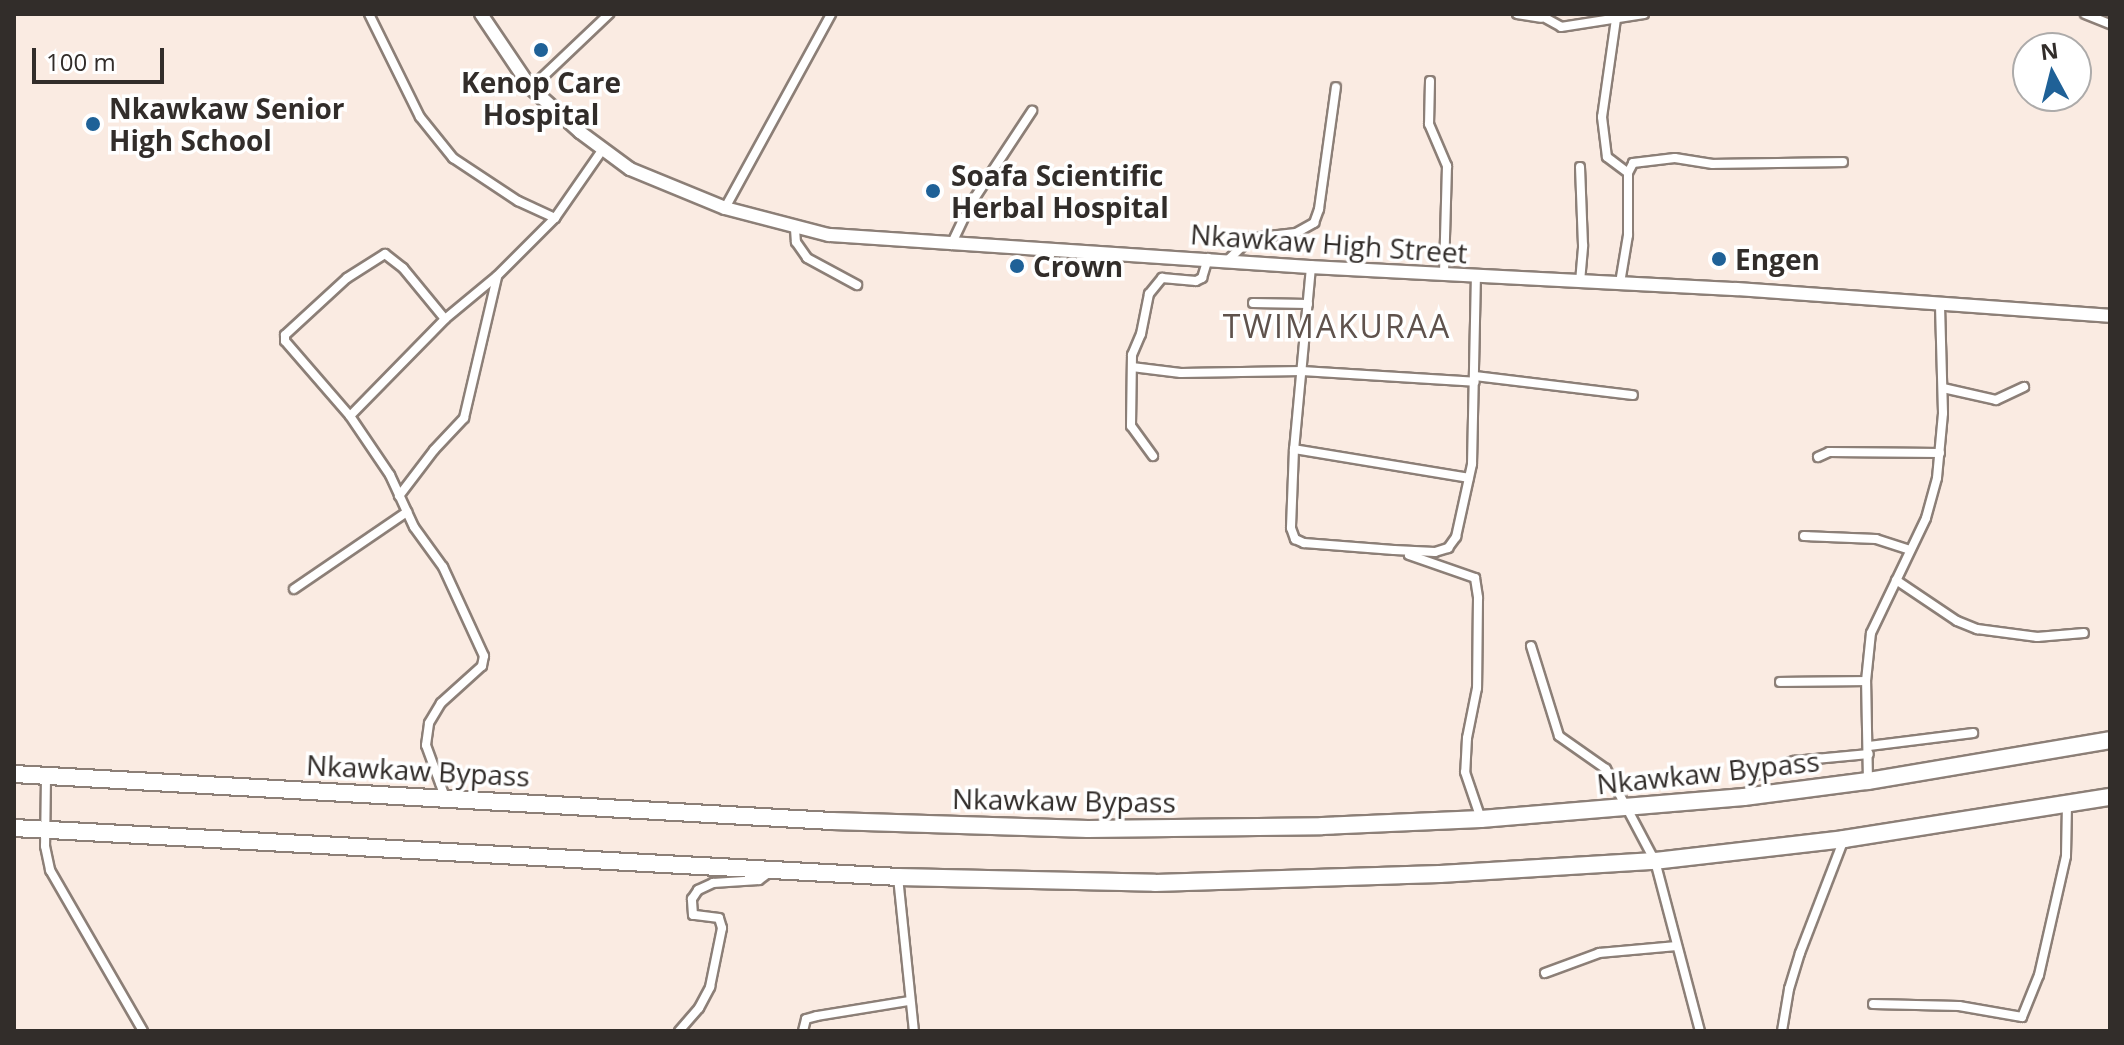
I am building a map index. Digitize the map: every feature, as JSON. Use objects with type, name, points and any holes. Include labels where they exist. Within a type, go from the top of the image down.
[{"type":"highway","name":"Nkawkaw Bypass","points":[[14,774],[832,821],[1088,829],[1481,819],[1624,807],[1868,781],[2110,740]]},
{"type":"highway","points":[[14,828],[898,877],[1155,883],[1440,874],[1655,861],[1844,839],[2110,797]]},
{"type":"main road","name":"Nkawkaw High Street","points":[[481,14],[531,88],[555,112],[603,149],[658,183],[795,229],[829,235],[951,245],[1620,283],[2110,316]]},
{"type":"street","points":[[369,14],[420,117],[453,158],[518,201],[555,218]]},
{"type":"street","points":[[531,88],[609,14]]},
{"type":"street","points":[[725,208],[831,14]]},
{"type":"street","points":[[1517,14],[1540,16],[1561,27],[1644,14]]},
{"type":"street","points":[[2085,14],[2110,24]]},
{"type":"street","points":[[1616,19],[1602,117],[1607,157],[1628,173]]},
{"type":"street","points":[[1430,81],[1429,124],[1447,166],[1444,273]]},
{"type":"street","points":[[1228,260],[1251,238],[1296,233],[1314,223],[1336,87]]},
{"type":"street","points":[[951,245],[970,205],[1032,111]]},
{"type":"street","points":[[350,416],[445,319],[497,276],[555,218],[603,149]]},
{"type":"street","points":[[1620,283],[1628,235],[1628,173],[1633,163],[1659,158],[1713,164],[1843,162]]},
{"type":"street","points":[[1580,167],[1583,245],[1580,282]]},
{"type":"street","points":[[795,229],[796,242],[807,258],[857,285]]},
{"type":"street","points":[[445,319],[403,268],[385,254],[347,278],[285,335],[285,341],[376,451],[407,512],[443,567],[484,656],[482,666],[441,703],[429,723],[426,745],[445,797]]},
{"type":"street","points":[[1153,456],[1132,430],[1132,367],[1149,294],[1157,280],[1196,281],[1202,278],[1208,258]]},
{"type":"street","points":[[1311,267],[1294,449],[1291,528],[1295,539],[1394,550],[1435,552],[1448,548],[1456,537],[1469,478],[1475,379],[1476,276]]},
{"type":"street","points":[[399,496],[464,418],[497,276]]},
{"type":"street","points":[[1253,303],[1308,304]]},
{"type":"street","points":[[1868,781],[1866,681],[1871,633],[1933,497],[1940,453],[1943,388],[1940,305]]},
{"type":"street","points":[[1132,367],[1181,373],[1302,371],[1475,379],[1633,395]]},
{"type":"street","points":[[1943,388],[1996,400],[2024,387]]},
{"type":"street","points":[[1294,449],[1469,478]]},
{"type":"street","points":[[1818,457],[1829,452],[1940,453]]},
{"type":"street","points":[[294,589],[407,512]]},
{"type":"street","points":[[1804,536],[1876,539],[1909,550]]},
{"type":"street","points":[[1394,550],[1451,566],[1475,578],[1478,598],[1477,688],[1467,738],[1465,772],[1481,819]]},
{"type":"street","points":[[1896,580],[1957,621],[1977,629],[2037,637],[2084,633]]},
{"type":"street","points":[[1531,646],[1559,736],[1606,769],[1655,861],[1700,1031]]},
{"type":"street","points":[[1780,682],[1866,681]]},
{"type":"street","points":[[1757,775],[1794,761],[1973,733]]},
{"type":"street","points":[[46,777],[45,858],[143,1031]]},
{"type":"street","points":[[1873,1004],[1959,1006],[2022,1017],[2039,975],[2066,856],[2067,806]]},
{"type":"street","points":[[1782,1031],[1796,965],[1844,839]]},
{"type":"street","points":[[679,1031],[699,1008],[710,987],[722,928],[719,918],[693,915],[690,906],[698,890],[713,883],[759,880],[772,870]]},
{"type":"street","points":[[898,877],[914,1031]]},
{"type":"street","points":[[1545,973],[1599,953],[1677,946]]},
{"type":"street","points":[[803,1031],[806,1019],[909,1001]]},
{"type":"place","name":"Kenop Care Hospital","points":[[541,50]]},
{"type":"place","name":"Nkawkaw Senior High School","points":[[93,124]]},
{"type":"place","name":"Soafa Scientific Herbal Hospital","points":[[933,191]]},
{"type":"place","name":"Engen","points":[[1719,259]]},
{"type":"place","name":"Crown","points":[[1017,266]]},
{"type":"district","name":"TWIMAKURAA","points":[[1337,326]]}]
